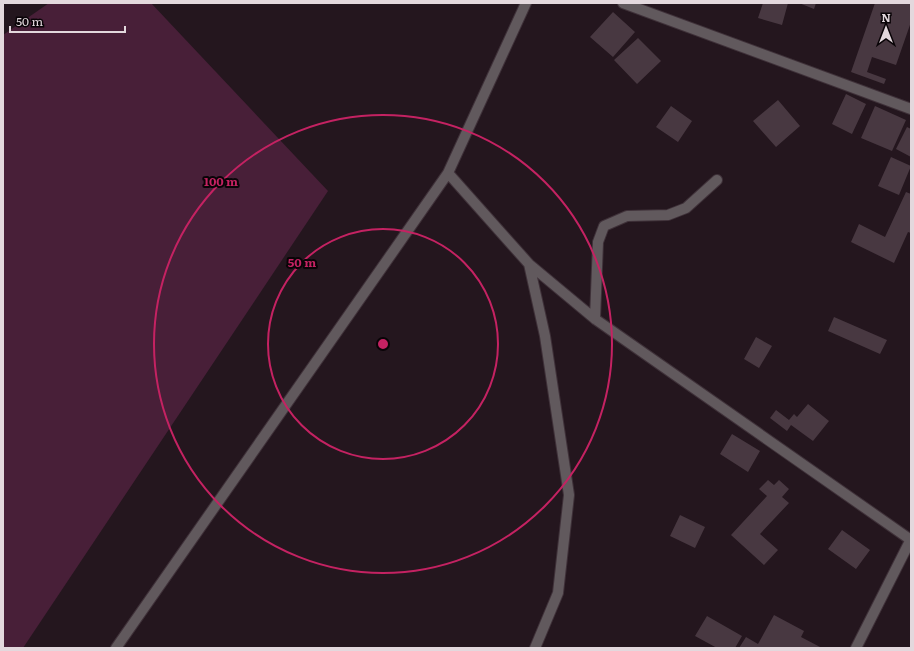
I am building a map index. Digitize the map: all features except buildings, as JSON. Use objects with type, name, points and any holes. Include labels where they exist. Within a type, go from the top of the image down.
[{"type":"street","points":[[116,648],[448,173],[526,3]]},
{"type":"street","points":[[623,3],[911,108]]},
{"type":"street","points":[[448,173],[529,264],[595,319],[911,540],[856,648]]},
{"type":"street","points":[[595,319],[598,242],[604,226],[627,216],[668,215],[686,208],[717,180]]},
{"type":"street","points":[[529,264],[545,336],[569,495],[558,593],[535,648]]},
{"type":"shaded area","points":[[49,3],[151,3],[328,191],[23,648],[3,648],[3,35]]}]
